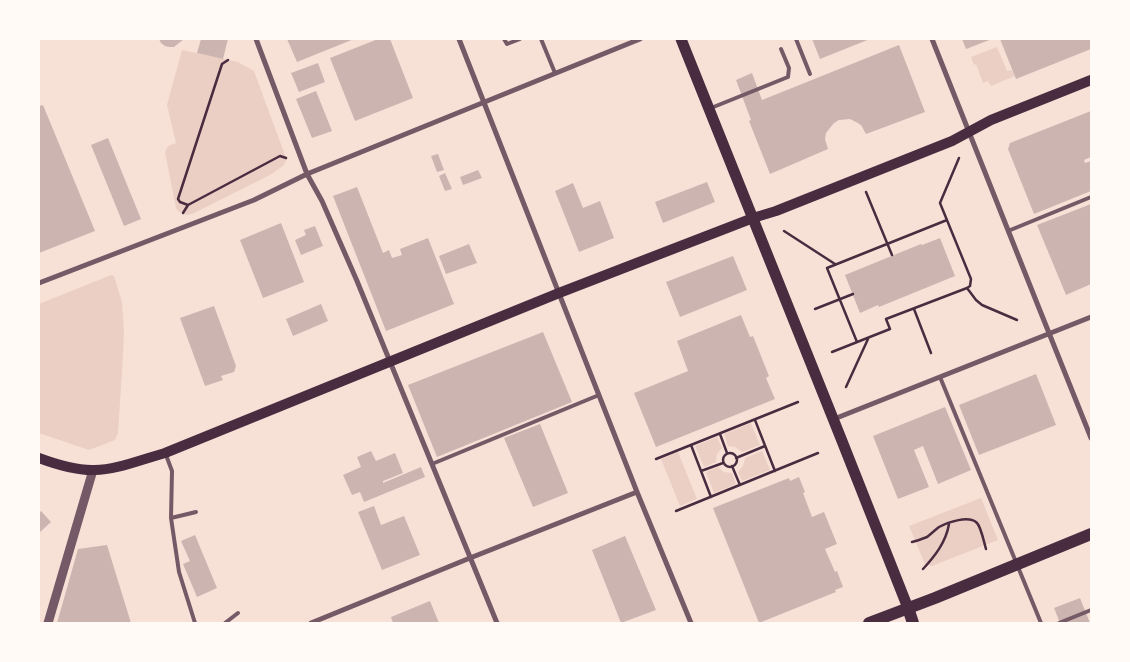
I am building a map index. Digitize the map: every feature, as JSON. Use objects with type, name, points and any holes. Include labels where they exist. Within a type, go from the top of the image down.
[{"type":"highway","points":[[869,623],[1091,534]]},
{"type":"highway","points":[[908,608],[913,623]]},
{"type":"main road","points":[[681,39],[908,608]]},
{"type":"main road","points":[[39,458],[73,468],[93,470],[116,467],[165,453],[559,293],[753,218],[776,212],[935,148],[991,120],[1091,80]]},
{"type":"street","points":[[256,39],[307,174],[335,228],[497,623]]},
{"type":"street","points":[[458,39],[637,492],[691,623]]},
{"type":"street","points":[[39,283],[254,200],[307,174],[640,39]]},
{"type":"street","points":[[932,39],[1091,438]]},
{"type":"street","points":[[833,420],[1091,317]]},
{"type":"street","points":[[48,623],[93,470]]},
{"type":"street","points":[[311,623],[637,492]]},
{"type":"lane","points":[[504,39],[507,44],[520,39]]},
{"type":"lane","points":[[541,39],[555,73]]},
{"type":"lane","points":[[796,39],[810,74]]},
{"type":"lane","points":[[709,109],[788,77],[789,68],[782,49]]},
{"type":"lane","points":[[1008,231],[1091,197]]},
{"type":"lane","points":[[940,377],[1041,623]]},
{"type":"lane","points":[[432,464],[599,395]]},
{"type":"lane","points":[[165,453],[172,471],[171,518],[179,572],[195,623]]},
{"type":"lane","points":[[171,518],[196,512]]},
{"type":"lane","points":[[1059,623],[1091,610]]},
{"type":"lane","points":[[224,623],[238,613]]},
{"type":"path","points":[[188,205],[180,202],[178,199],[222,64],[228,60]]},
{"type":"path","points":[[182,213],[188,205],[280,156],[286,158]]},
{"type":"path","points":[[832,352],[890,329],[886,319],[970,286],[971,279],[940,203],[960,158]]},
{"type":"path","points":[[866,192],[892,255]]},
{"type":"path","points":[[857,342],[826,268],[947,220]]},
{"type":"path","points":[[784,231],[836,264]]},
{"type":"path","points":[[967,288],[982,305],[1017,320]]},
{"type":"path","points":[[815,309],[853,294]]},
{"type":"path","points":[[914,309],[931,354]]},
{"type":"path","points":[[846,387],[869,337]]},
{"type":"path","points":[[656,459],[798,402]]},
{"type":"path","points":[[755,420],[775,471]]},
{"type":"path","points":[[720,434],[727,453]]},
{"type":"path","points":[[691,445],[711,497]]},
{"type":"path","points":[[736,458],[765,446]]},
{"type":"path","points":[[727,453],[732,453],[736,458]]},
{"type":"path","points":[[723,463],[724,456],[727,453]]},
{"type":"path","points":[[676,511],[818,453]]},
{"type":"path","points":[[723,463],[726,466],[732,466],[736,462],[736,458]]},
{"type":"path","points":[[701,472],[723,463]]},
{"type":"path","points":[[732,466],[740,485]]},
{"type":"path","points":[[912,542],[925,538],[940,527],[962,519],[976,522],[980,528],[986,549]]},
{"type":"path","points":[[923,569],[940,548],[949,523]]},
{"type":"shaded area","points":[[997,47],[1007,71],[1012,70],[1015,76],[991,86],[988,81],[983,83],[976,64],[974,65],[971,57]]},
{"type":"shaded area","points":[[182,50],[238,62],[254,71],[286,158],[283,166],[270,175],[192,214],[186,215],[176,208],[165,152],[168,146],[176,143],[167,105]]},
{"type":"shaded area","points":[[111,275],[114,276],[122,302],[124,333],[118,433],[115,440],[89,450],[39,433],[39,304]]},
{"type":"shaded area","points":[[751,423],[760,445],[742,452],[735,447],[728,446],[724,434]]},
{"type":"shaded area","points":[[717,437],[722,448],[717,454],[716,462],[704,467],[695,446]]},
{"type":"shaded area","points":[[762,451],[770,470],[742,481],[738,472],[743,466],[745,458]]},
{"type":"shaded area","points":[[678,452],[697,499],[680,506],[661,459]]},
{"type":"shaded area","points":[[718,467],[724,472],[732,473],[736,484],[714,493],[706,472]]},
{"type":"shaded area","points":[[981,498],[998,540],[932,566],[925,564],[909,526]]},
{"type":"building","points":[[159,39],[184,39],[174,47],[169,47],[161,43]]},
{"type":"building","points":[[201,39],[228,39],[223,59],[197,53]]},
{"type":"building","points":[[287,39],[354,39],[297,62]]},
{"type":"building","points":[[378,39],[390,39],[413,98],[355,121],[330,58]]},
{"type":"building","points":[[812,39],[870,39],[820,59]]},
{"type":"building","points":[[962,39],[992,39],[966,49]]},
{"type":"building","points":[[1000,39],[1091,39],[1091,49],[1016,79]]},
{"type":"building","points":[[899,45],[925,112],[866,134],[861,125],[856,122],[850,119],[839,120],[826,133],[825,139],[828,149],[770,174],[749,121],[751,120],[736,80],[752,73],[762,100]]},
{"type":"building","points":[[318,63],[325,82],[299,92],[291,73]]},
{"type":"building","points":[[316,91],[332,131],[312,138],[296,99]]},
{"type":"building","points":[[43,105],[95,231],[39,253],[39,106]]},
{"type":"building","points":[[1091,111],[1091,157],[1084,160],[1085,163],[1091,161],[1091,191],[1034,214],[1008,149],[1010,143]]},
{"type":"building","points":[[108,138],[141,219],[124,226],[91,145]]},
{"type":"building","points":[[438,154],[444,170],[437,172],[431,156]]},
{"type":"building","points":[[478,170],[482,178],[463,185],[460,177]]},
{"type":"building","points":[[445,173],[452,189],[445,191],[439,176]]},
{"type":"building","points":[[707,182],[715,202],[663,223],[655,202]]},
{"type":"building","points":[[573,183],[583,208],[600,201],[614,238],[579,252],[555,191]]},
{"type":"building","points":[[357,187],[383,253],[389,250],[392,258],[402,255],[400,249],[428,238],[454,304],[386,331],[333,196]]},
{"type":"building","points":[[1091,204],[1091,284],[1066,295],[1037,225]]},
{"type":"building","points":[[281,223],[304,282],[263,298],[240,240]]},
{"type":"building","points":[[315,226],[323,246],[301,255],[295,240],[306,235],[304,230]]},
{"type":"building","points":[[940,238],[955,276],[860,313],[845,275]]},
{"type":"building","points":[[469,244],[477,263],[446,274],[439,256]]},
{"type":"building","points":[[733,256],[747,290],[680,317],[666,282]]},
{"type":"building","points":[[321,304],[328,321],[293,336],[286,319]]},
{"type":"building","points":[[214,306],[236,366],[234,372],[221,376],[223,380],[205,386],[180,318]]},
{"type":"building","points":[[741,315],[750,337],[753,336],[769,376],[766,378],[775,399],[656,447],[634,393],[688,371],[677,341]]},
{"type":"building","points":[[543,332],[572,402],[437,457],[408,385]]},
{"type":"building","points":[[1036,374],[1056,425],[979,455],[959,405]]},
{"type":"building","points":[[945,407],[971,470],[938,484],[923,446],[914,450],[929,487],[898,499],[873,436]]},
{"type":"building","points":[[540,424],[568,493],[533,507],[504,438]]},
{"type":"building","points":[[371,451],[376,461],[395,453],[403,473],[383,481],[383,483],[421,467],[425,477],[364,502],[360,492],[352,495],[343,475],[361,467],[357,457]]},
{"type":"building","points":[[799,477],[812,517],[824,512],[837,544],[825,549],[843,587],[835,590],[836,592],[759,623],[713,508],[789,478],[790,481]]},
{"type":"building","points":[[374,506],[381,525],[404,516],[420,555],[382,570],[358,512]]},
{"type":"building","points":[[41,511],[51,522],[39,533],[39,513]]},
{"type":"building","points":[[195,535],[217,588],[197,597],[183,564],[190,561],[181,541]]},
{"type":"building","points":[[625,536],[656,610],[621,623],[592,550]]},
{"type":"building","points":[[107,545],[131,623],[57,623],[78,549]]},
{"type":"building","points":[[1080,598],[1090,623],[1060,623],[1054,608]]},
{"type":"building","points":[[430,601],[439,623],[393,623],[391,617]]}]
